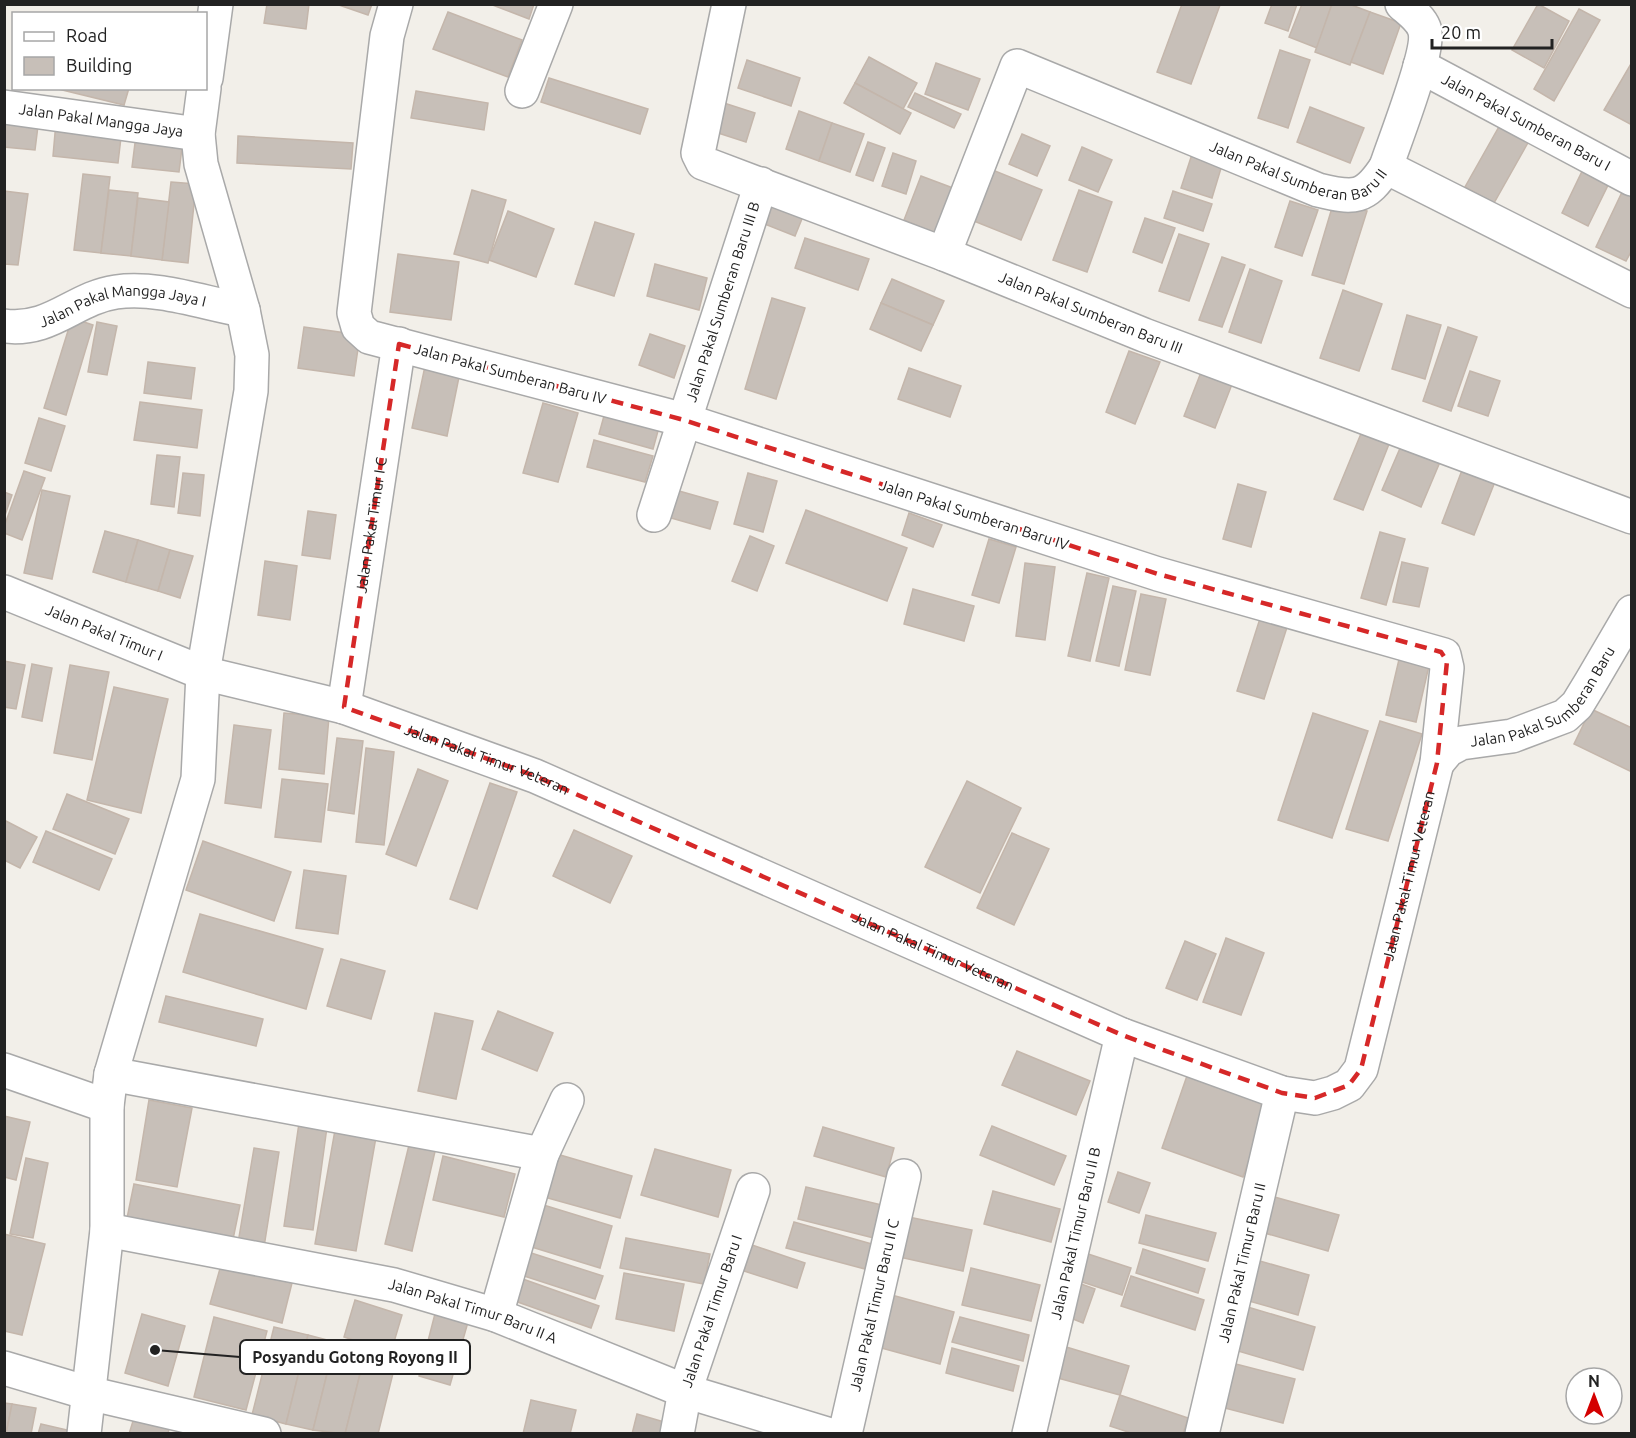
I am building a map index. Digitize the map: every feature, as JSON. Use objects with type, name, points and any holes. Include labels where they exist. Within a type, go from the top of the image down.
[{"type":"street","points":[[207,71],[216,4]]},
{"type":"street","name":"Jalan Pakal Sumberan Baru IV","points":[[396,4],[387,36],[354,313],[358,327],[369,337],[684,420],[1158,574],[1330,624],[1441,652],[1447,661],[1447,668],[1437,763]]},
{"type":"street","points":[[522,91],[556,4]]},
{"type":"street","name":"Jalan Pakal Sumberan Baru III","points":[[729,4],[699,159],[703,163],[944,254],[1144,335],[1632,517]]},
{"type":"street","points":[[1386,166],[1420,66],[1426,38],[1424,27],[1402,4]]},
{"type":"street","name":"Jalan Pakal Sumberan Baru II","points":[[944,254],[1017,66],[1318,190],[1342,196],[1362,195],[1374,185],[1386,166],[1632,291]]},
{"type":"street","name":"Jalan Pakal Sumberan Baru I","points":[[1420,66],[1632,179]]},
{"type":"street","points":[[84,1434],[107,1230],[107,1106],[111,1074],[198,779],[203,673],[251,392],[252,355],[243,310],[201,164],[198,134],[204,90]]},
{"type":"street","name":"Jalan Pakal Mangga Jaya","points":[[4,107],[198,134]]},
{"type":"street","name":"Jalan Pakal Sumberan Baru III B","points":[[654,515],[761,184]]},
{"type":"street","name":"Jalan Pakal Mangga Jaya I","points":[[4,326],[32,327],[115,292],[150,292],[243,310]]},
{"type":"street","name":"Jalan Pakal Timur I C","points":[[344,707],[399,344]]},
{"type":"street","name":"Jalan Pakal Timur I","points":[[4,592],[203,673]]},
{"type":"street","name":"Jalan Pakal Sumberan Baru","points":[[1437,763],[1448,750],[1461,743],[1512,736],[1565,716],[1586,690],[1632,612]]},
{"type":"street","name":"Jalan Pakal Timur Veteran","points":[[203,673],[344,707],[535,776],[1122,1035],[1282,1093],[1314,1098],[1349,1085],[1361,1069],[1437,763]]},
{"type":"street","name":"Jalan Pakal Timur Baru II B","points":[[1029,1434],[1122,1035]]},
{"type":"street","points":[[4,1070],[107,1106]]},
{"type":"street","points":[[111,1074],[542,1154]]},
{"type":"street","name":"Jalan Pakal Timur Baru II","points":[[1202,1434],[1282,1093]]},
{"type":"street","points":[[496,1316],[542,1154],[567,1100]]},
{"type":"street","name":"Jalan Pakal Timur Baru II C","points":[[845,1434],[904,1176]]},
{"type":"street","name":"Jalan Pakal Timur Baru I","points":[[677,1434],[685,1391],[753,1190]]},
{"type":"street","name":"Jalan Pakal Timur Baru II A","points":[[107,1230],[394,1285],[496,1316],[685,1391],[827,1434]]},
{"type":"street","points":[[4,1368],[88,1393],[264,1434]]},
{"type":"highlighted area","points":[[399,344],[684,420],[1158,574],[1441,652],[1447,661],[1437,763],[1361,1069],[1349,1085],[1315,1098],[1282,1093],[1122,1035],[535,776],[344,707]]},
{"type":"building","points":[[267,4],[309,4],[306,29],[264,23]]},
{"type":"building","points":[[336,4],[372,4],[368,15]]},
{"type":"building","points":[[490,4],[534,4],[529,19]]},
{"type":"building","points":[[1182,4],[1220,5],[1191,84],[1157,72]]},
{"type":"building","points":[[1272,4],[1297,4],[1288,31],[1265,23]]},
{"type":"building","points":[[1302,4],[1332,4],[1317,48],[1289,37]]},
{"type":"building","points":[[1332,4],[1349,4],[1370,12],[1350,65],[1315,52]]},
{"type":"building","points":[[1538,4],[1569,21],[1544,68],[1512,50]]},
{"type":"building","points":[[1579,9],[1600,20],[1554,101],[1534,89]]},
{"type":"building","points":[[448,12],[522,40],[508,77],[433,49]]},
{"type":"building","points":[[1370,12],[1401,23],[1383,74],[1351,62]]},
{"type":"building","points":[[1280,50],[1310,60],[1288,128],[1258,118]]},
{"type":"building","points":[[869,57],[917,83],[903,109],[855,83]]},
{"type":"building","points":[[747,60],[800,78],[791,106],[738,88]]},
{"type":"building","points":[[1632,62],[1632,125],[1604,110]]},
{"type":"building","points":[[936,63],[980,79],[968,110],[925,94]]},
{"type":"building","points":[[549,78],[648,109],[640,134],[541,102]]},
{"type":"building","points":[[855,83],[911,113],[900,134],[844,103]]},
{"type":"building","points":[[62,90],[128,90],[124,105]]},
{"type":"building","points":[[416,91],[488,103],[484,130],[411,118]]},
{"type":"building","points":[[915,93],[961,114],[954,128],[908,107]]},
{"type":"building","points":[[724,103],[755,113],[746,142],[715,132]]},
{"type":"building","points":[[1310,107],[1364,128],[1350,163],[1297,142]]},
{"type":"building","points":[[799,111],[832,123],[819,161],[786,149]]},
{"type":"building","points":[[4,114],[39,118],[35,150],[4,147]]},
{"type":"building","points":[[1505,116],[1534,132],[1494,203],[1465,187]]},
{"type":"building","points":[[56,122],[122,129],[118,163],[53,156]]},
{"type":"building","points":[[832,123],[864,134],[850,172],[819,161]]},
{"type":"building","points":[[1022,134],[1050,146],[1037,176],[1009,164]]},
{"type":"building","points":[[136,135],[183,140],[179,172],[132,167]]},
{"type":"building","points":[[238,136],[353,143],[351,169],[237,163]]},
{"type":"building","points":[[868,142],[885,148],[873,181],[856,175]]},
{"type":"building","points":[[1195,145],[1225,155],[1212,198],[1181,188]]},
{"type":"building","points":[[1082,147],[1112,160],[1098,192],[1069,180]]},
{"type":"building","points":[[893,153],[916,161],[906,194],[882,186]]},
{"type":"building","points":[[1586,163],[1613,175],[1588,226],[1562,213]]},
{"type":"building","points":[[990,169],[1042,190],[1021,240],[969,219]]},
{"type":"building","points":[[83,174],[110,177],[101,253],[74,250]]},
{"type":"building","points":[[921,176],[953,188],[935,233],[904,220]]},
{"type":"building","points":[[171,182],[196,184],[188,263],[162,260]]},
{"type":"building","points":[[1624,188],[1632,191],[1632,250],[1626,261],[1596,247]]},
{"type":"building","points":[[109,190],[138,193],[131,256],[101,253]]},
{"type":"building","points":[[472,190],[506,200],[488,263],[454,254]]},
{"type":"building","points":[[1079,190],[1112,202],[1087,272],[1053,260]]},
{"type":"building","points":[[4,191],[28,194],[18,265],[4,264]]},
{"type":"building","points":[[1173,191],[1212,204],[1203,231],[1164,218]]},
{"type":"building","points":[[773,196],[806,209],[795,236],[762,223]]},
{"type":"building","points":[[138,198],[169,202],[162,260],[131,256]]},
{"type":"building","points":[[1290,201],[1318,210],[1302,256],[1275,247]]},
{"type":"building","points":[[1334,201],[1367,211],[1344,284],[1312,275]]},
{"type":"building","points":[[508,211],[554,229],[536,277],[489,260]]},
{"type":"building","points":[[1145,218],[1175,228],[1162,263],[1133,252]]},
{"type":"building","points":[[595,222],[634,234],[614,296],[575,284]]},
{"type":"building","points":[[1179,234],[1209,244],[1189,301],[1159,291]]},
{"type":"building","points":[[805,238],[869,259],[858,290],[795,268]]},
{"type":"building","points":[[398,254],[459,262],[451,320],[390,312]]},
{"type":"building","points":[[1222,257],[1245,265],[1222,327],[1199,320]]},
{"type":"building","points":[[655,264],[707,278],[699,310],[647,296]]},
{"type":"building","points":[[1250,269],[1282,281],[1261,343],[1229,332]]},
{"type":"building","points":[[892,279],[944,301],[933,325],[881,303]]},
{"type":"building","points":[[1343,290],[1382,304],[1359,371],[1320,358]]},
{"type":"building","points":[[772,298],[805,308],[776,399],[745,389]]},
{"type":"building","points":[[881,303],[933,325],[921,351],[870,329]]},
{"type":"building","points":[[1407,315],[1441,325],[1425,379],[1392,369]]},
{"type":"building","points":[[72,318],[93,325],[66,415],[44,408]]},
{"type":"building","points":[[97,322],[117,326],[107,375],[88,372]]},
{"type":"building","points":[[304,327],[360,335],[354,376],[298,368]]},
{"type":"building","points":[[1448,327],[1477,337],[1451,411],[1423,401]]},
{"type":"building","points":[[650,334],[685,346],[674,378],[639,365]]},
{"type":"building","points":[[1129,351],[1160,362],[1135,424],[1106,412]]},
{"type":"building","points":[[148,362],[195,368],[191,399],[144,393]]},
{"type":"building","points":[[1205,362],[1236,374],[1215,428],[1184,416]]},
{"type":"building","points":[[425,366],[460,372],[447,436],[412,428]]},
{"type":"building","points":[[909,368],[961,386],[950,417],[898,399]]},
{"type":"building","points":[[1470,371],[1500,381],[1488,416],[1458,406]]},
{"type":"building","points":[[140,402],[202,410],[197,448],[134,440]]},
{"type":"building","points":[[543,403],[578,413],[558,482],[523,473]]},
{"type":"building","points":[[607,405],[661,420],[653,449],[599,434]]},
{"type":"building","points":[[39,418],[65,426],[51,471],[25,463]]},
{"type":"building","points":[[1365,424],[1393,434],[1363,510],[1334,499]]},
{"type":"building","points":[[594,440],[653,456],[645,482],[587,467]]},
{"type":"building","points":[[1401,446],[1440,462],[1421,507],[1382,490]]},
{"type":"building","points":[[157,455],[180,457],[174,507],[151,504]]},
{"type":"building","points":[[1467,457],[1500,469],[1474,535],[1442,523]]},
{"type":"building","points":[[24,471],[45,478],[22,540],[4,533],[4,527]]},
{"type":"building","points":[[183,473],[204,475],[200,516],[178,513]]},
{"type":"building","points":[[748,473],[777,481],[763,532],[734,524]]},
{"type":"building","points":[[1238,484],[1266,492],[1251,547],[1223,539]]},
{"type":"building","points":[[665,487],[718,502],[710,529],[657,514]]},
{"type":"building","points":[[42,490],[70,496],[52,579],[24,573]]},
{"type":"building","points":[[4,492],[12,495],[4,518]]},
{"type":"building","points":[[806,510],[907,548],[887,601],[786,563]]},
{"type":"building","points":[[308,511],[336,515],[330,559],[302,555]]},
{"type":"building","points":[[909,513],[942,525],[933,547],[902,535]]},
{"type":"building","points":[[105,531],[138,540],[126,582],[93,572]]},
{"type":"building","points":[[1380,532],[1405,539],[1386,605],[1361,598]]},
{"type":"building","points":[[750,536],[774,546],[757,591],[732,581]]},
{"type":"building","points":[[989,539],[1016,547],[999,603],[972,595]]},
{"type":"building","points":[[138,540],[170,550],[158,591],[126,582]]},
{"type":"building","points":[[170,550],[193,556],[180,598],[158,591]]},
{"type":"building","points":[[265,561],[297,566],[290,620],[258,615]]},
{"type":"building","points":[[1402,562],[1428,568],[1419,607],[1393,602]]},
{"type":"building","points":[[1025,563],[1055,567],[1045,640],[1016,636]]},
{"type":"building","points":[[1087,573],[1109,578],[1090,661],[1068,656]]},
{"type":"building","points":[[1113,586],[1136,591],[1119,666],[1096,661]]},
{"type":"building","points":[[913,589],[974,606],[964,641],[904,624]]},
{"type":"building","points":[[1141,594],[1166,599],[1150,675],[1125,670]]},
{"type":"building","points":[[1263,609],[1290,618],[1264,699],[1237,691]]},
{"type":"building","points":[[1401,651],[1431,657],[1416,722],[1386,715]]},
{"type":"building","points":[[4,661],[25,665],[16,709],[4,707]]},
{"type":"building","points":[[32,664],[52,668],[42,721],[22,717]]},
{"type":"building","points":[[70,665],[109,672],[92,760],[54,753]]},
{"type":"building","points":[[114,687],[168,699],[141,813],[87,800]]},
{"type":"building","points":[[1591,709],[1632,728],[1632,772],[1574,744]]},
{"type":"building","points":[[284,713],[329,717],[324,774],[279,769]]},
{"type":"building","points":[[1313,713],[1368,731],[1332,838],[1278,820]]},
{"type":"building","points":[[1380,721],[1422,734],[1388,841],[1346,829]]},
{"type":"building","points":[[234,725],[271,730],[261,808],[225,803]]},
{"type":"building","points":[[337,738],[363,741],[354,814],[328,810]]},
{"type":"building","points":[[366,748],[394,752],[384,845],[356,842]]},
{"type":"building","points":[[418,769],[448,781],[416,866],[386,854]]},
{"type":"building","points":[[282,779],[328,784],[321,842],[275,837]]},
{"type":"building","points":[[967,781],[1021,808],[980,893],[925,867]]},
{"type":"building","points":[[490,783],[517,792],[477,909],[450,899]]},
{"type":"building","points":[[67,794],[129,819],[115,854],[53,829]]},
{"type":"building","points":[[4,820],[37,837],[20,868],[4,860]]},
{"type":"building","points":[[574,830],[632,856],[610,903],[553,876]]},
{"type":"building","points":[[46,831],[112,859],[99,890],[33,862]]},
{"type":"building","points":[[1012,833],[1049,849],[1014,925],[977,908]]},
{"type":"building","points":[[203,841],[291,872],[274,921],[186,890]]},
{"type":"building","points":[[304,870],[346,876],[338,934],[296,928]]},
{"type":"building","points":[[200,914],[323,949],[306,1009],[183,972]]},
{"type":"building","points":[[1226,938],[1264,953],[1241,1015],[1203,1002]]},
{"type":"building","points":[[1185,941],[1216,954],[1197,1000],[1166,988]]},
{"type":"building","points":[[341,959],[385,971],[371,1019],[327,1006]]},
{"type":"building","points":[[166,996],[263,1019],[256,1046],[159,1022]]},
{"type":"building","points":[[498,1011],[553,1033],[537,1071],[482,1049]]},
{"type":"building","points":[[435,1013],[473,1021],[456,1099],[418,1091]]},
{"type":"building","points":[[1017,1051],[1090,1081],[1076,1115],[1002,1085]]},
{"type":"building","points":[[1189,1070],[1271,1099],[1243,1177],[1162,1148]]},
{"type":"building","points":[[149,1100],[192,1108],[177,1187],[136,1180]]},
{"type":"building","points":[[4,1116],[30,1122],[16,1180],[4,1177]]},
{"type":"building","points":[[299,1123],[327,1127],[313,1230],[284,1226]]},
{"type":"building","points":[[992,1126],[1066,1156],[1054,1185],[980,1155]]},
{"type":"building","points":[[823,1127],[894,1148],[886,1177],[814,1156]]},
{"type":"building","points":[[335,1130],[376,1137],[356,1251],[315,1244]]},
{"type":"building","points":[[410,1141],[436,1147],[412,1251],[385,1244]]},
{"type":"building","points":[[254,1148],[279,1152],[264,1247],[238,1243]]},
{"type":"building","points":[[655,1149],[731,1170],[718,1217],[641,1195]]},
{"type":"building","points":[[550,1152],[632,1176],[620,1218],[537,1195]]},
{"type":"building","points":[[443,1156],[515,1174],[504,1217],[433,1200]]},
{"type":"building","points":[[26,1158],[48,1163],[33,1238],[10,1234]]},
{"type":"building","points":[[1118,1172],[1150,1183],[1139,1213],[1108,1202]]},
{"type":"building","points":[[134,1184],[240,1205],[231,1249],[125,1228]]},
{"type":"building","points":[[806,1187],[882,1205],[874,1238],[798,1219]]},
{"type":"building","points":[[993,1191],[1060,1209],[1051,1242],[984,1224]]},
{"type":"building","points":[[1271,1196],[1339,1215],[1328,1251],[1261,1232]]},
{"type":"building","points":[[537,1203],[612,1226],[600,1268],[525,1245]]},
{"type":"building","points":[[899,1215],[972,1230],[963,1271],[890,1255]]},
{"type":"building","points":[[1146,1215],[1216,1233],[1208,1261],[1139,1243]]},
{"type":"building","points":[[794,1222],[872,1244],[865,1269],[786,1248]]},
{"type":"building","points":[[4,1234],[45,1244],[22,1335],[4,1331]]},
{"type":"building","points":[[626,1238],[710,1254],[704,1284],[620,1268]]},
{"type":"building","points":[[752,1245],[805,1263],[797,1288],[744,1271]]},
{"type":"building","points":[[1143,1249],[1205,1269],[1198,1293],[1136,1273]]},
{"type":"building","points":[[525,1251],[603,1276],[595,1299],[518,1274]]},
{"type":"building","points":[[1079,1251],[1131,1268],[1122,1295],[1070,1278]]},
{"type":"building","points":[[1253,1259],[1309,1275],[1298,1315],[1242,1299]]},
{"type":"building","points":[[221,1265],[292,1283],[282,1323],[210,1304]]},
{"type":"building","points":[[971,1268],[1040,1285],[1031,1321],[962,1305]]},
{"type":"building","points":[[624,1273],[684,1284],[674,1331],[616,1319]]},
{"type":"building","points":[[1131,1276],[1204,1300],[1195,1330],[1121,1306]]},
{"type":"building","points":[[520,1278],[599,1306],[591,1328],[512,1300]]},
{"type":"building","points":[[1070,1280],[1095,1289],[1083,1323],[1058,1313]]},
{"type":"building","points":[[888,1294],[954,1312],[940,1364],[874,1346]]},
{"type":"building","points":[[355,1300],[402,1315],[391,1352],[344,1337]]},
{"type":"building","points":[[1241,1305],[1315,1327],[1303,1370],[1228,1348]]},
{"type":"building","points":[[437,1306],[470,1315],[450,1385],[419,1376]]},
{"type":"building","points":[[142,1314],[185,1326],[168,1386],[125,1373]]},
{"type":"building","points":[[214,1317],[267,1331],[246,1410],[194,1397]]},
{"type":"building","points":[[960,1317],[1029,1335],[1023,1361],[952,1342]]},
{"type":"building","points":[[274,1327],[308,1335],[286,1424],[252,1415]]},
{"type":"building","points":[[308,1335],[335,1342],[313,1430],[286,1424]]},
{"type":"building","points":[[335,1342],[366,1350],[345,1434],[313,1430]]},
{"type":"building","points":[[1063,1346],[1129,1366],[1120,1395],[1054,1377]]},
{"type":"building","points":[[952,1348],[1019,1366],[1013,1391],[946,1373]]},
{"type":"building","points":[[366,1350],[397,1357],[378,1434],[345,1434]]},
{"type":"building","points":[[1228,1362],[1295,1379],[1283,1423],[1217,1406]]},
{"type":"building","points":[[1120,1395],[1188,1418],[1183,1434],[1134,1434],[1110,1426]]},
{"type":"building","points":[[531,1400],[576,1410],[570,1434],[523,1434]]},
{"type":"building","points":[[4,1403],[12,1404],[6,1434],[4,1434]]},
{"type":"building","points":[[12,1404],[36,1408],[31,1434],[6,1434]]},
{"type":"building","points":[[637,1414],[671,1424],[668,1434],[632,1434]]},
{"type":"building","points":[[134,1418],[169,1428],[168,1434],[129,1434]]},
{"type":"building","points":[[41,1424],[76,1432],[76,1434],[38,1434]]},
{"type":"place","name":"Posyandu Gotong Royong II","points":[[155,1350]]}]
